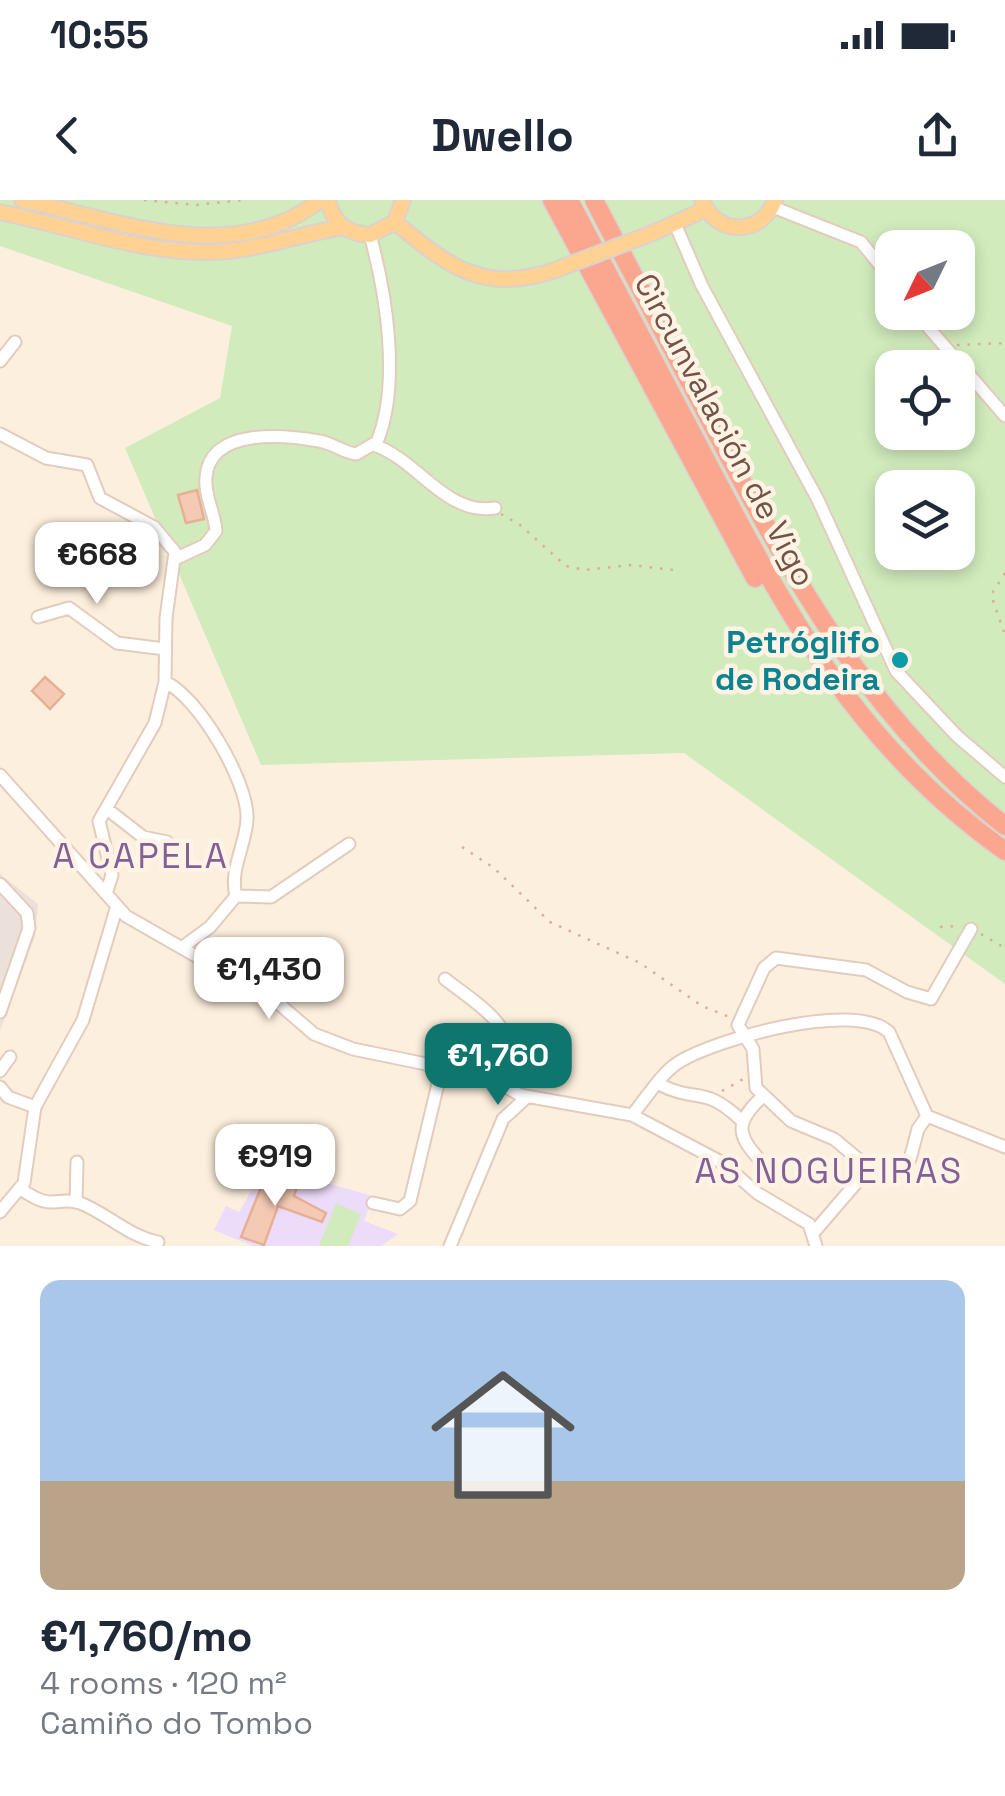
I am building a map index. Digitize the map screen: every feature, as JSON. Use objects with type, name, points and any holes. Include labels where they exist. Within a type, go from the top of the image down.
[{"type":"highway","points":[[552,200],[748,567],[804,654],[830,680]]},
{"type":"highway","name":"Circunvalación de Vigo","points":[[569,200],[776,593],[830,680],[924,784],[1005,851]]},
{"type":"highway","name":"Circunvalación de Vigo","points":[[594,200],[790,573],[828,633],[916,743],[1005,826]]},
{"type":"highway","points":[[607,200],[666,318],[674,352]]},
{"type":"main road","points":[[22,200],[133,228],[191,235],[277,226],[324,200],[343,228]]},
{"type":"main road","points":[[0,212],[150,248],[186,251],[263,246],[343,228],[370,235],[394,222],[404,200]]},
{"type":"main road","points":[[394,222],[454,264],[496,282],[558,269],[676,224],[704,205],[715,220],[736,228],[758,224],[774,204]]},
{"type":"street","points":[[774,204],[861,242],[875,259]]},
{"type":"street","points":[[676,224],[702,286],[818,500],[896,671],[956,736],[1005,777]]},
{"type":"street","points":[[370,235],[382,272],[387,323],[386,390],[374,445]]},
{"type":"street","points":[[931,330],[1005,416]]},
{"type":"street","points":[[0,361],[15,342]]},
{"type":"street","points":[[0,434],[46,458],[87,465],[100,498],[154,526],[168,538],[177,558],[165,649],[165,682],[153,730],[98,827],[112,875],[106,894]]},
{"type":"street","points":[[177,558],[212,540],[216,523],[206,473],[214,456],[228,444],[259,437],[317,440],[356,454],[374,445],[404,458],[458,504],[495,508]]},
{"type":"street","points":[[38,617],[69,608],[117,643],[165,649]]},
{"type":"street","points":[[165,682],[183,692],[227,754],[246,806],[234,884],[236,896],[210,927],[184,946]]},
{"type":"street","points":[[0,775],[134,922],[256,984],[323,1039],[489,1077],[527,1097],[632,1115],[723,1163],[757,1193],[815,1231]]},
{"type":"street","points":[[107,809],[142,838],[167,842]]},
{"type":"street","points":[[236,896],[268,898],[349,844]]},
{"type":"street","points":[[0,884],[27,912],[29,928],[0,1012]]},
{"type":"street","points":[[0,1212],[27,1176],[27,1142],[35,1107],[83,1020],[116,906]]},
{"type":"street","points":[[927,1116],[918,1129],[910,1159],[892,1168],[869,1168],[834,1138],[791,1121],[762,1097],[754,1071],[753,1049],[738,1021],[764,968],[776,958],[866,970],[907,992],[931,998],[971,929]]},
{"type":"street","points":[[444,979],[491,1015],[503,1031],[504,1042],[489,1077]]},
{"type":"street","points":[[632,1115],[676,1063],[744,1035],[803,1023],[883,1027],[898,1047],[927,1116],[1005,1146]]},
{"type":"street","points":[[0,1071],[10,1058]]},
{"type":"street","points":[[373,1203],[400,1209],[410,1202],[442,1067]]},
{"type":"street","points":[[659,1084],[678,1094],[711,1096],[741,1120]]},
{"type":"street","points":[[0,1087],[8,1096],[35,1107]]},
{"type":"street","points":[[450,1246],[503,1119],[527,1097]]},
{"type":"street","points":[[761,1161],[740,1138],[741,1120],[762,1097]]},
{"type":"street","points":[[76,1202],[77,1162]]},
{"type":"street","points":[[816,1246],[815,1231],[869,1168]]},
{"type":"street","points":[[21,1188],[47,1204],[76,1202],[124,1230],[158,1242]]},
{"type":"street","points":[[119,1245],[124,1230]]},
{"type":"path","points":[[144,200],[196,205],[243,200]]},
{"type":"path","points":[[945,347],[1005,343]]},
{"type":"path","points":[[495,508],[566,566],[585,570],[630,565],[674,570]]},
{"type":"path","points":[[1005,573],[991,595],[1005,634]]},
{"type":"path","points":[[462,847],[494,868],[550,922],[640,963],[702,1006],[738,1021]]},
{"type":"path","points":[[711,1096],[754,1071]]},
{"type":"shaded area","points":[[0,874],[38,904],[35,936],[0,1031]]},
{"type":"shaded area","points":[[314,1154],[326,1156],[319,1181],[373,1196],[364,1221],[398,1234],[381,1246],[253,1246],[214,1230],[226,1206],[239,1212],[271,1157],[308,1175]]},
{"type":"green space","points":[[0,200],[1005,200],[1005,984],[684,753],[261,765],[125,448],[220,398],[232,326],[0,246]]},
{"type":"green space","points":[[336,1203],[361,1214],[348,1246],[319,1246]]},
{"type":"building","points":[[197,490],[204,519],[186,523],[178,495]]},
{"type":"building","points":[[45,677],[64,694],[50,709],[32,691]]},
{"type":"building","points":[[518,1039],[529,1049],[522,1056],[540,1075],[531,1084],[512,1065],[506,1071],[503,1068]]},
{"type":"building","points":[[266,1175],[297,1187],[294,1196],[326,1213],[322,1222],[278,1206],[264,1245],[241,1237]]},
{"type":"place","name":"Petróglifo de Rodeira","points":[[900,660]]},
{"type":"district","name":"A CAPELA","points":[[141,856]]},
{"type":"district","name":"AS NOGUEIRAS","points":[[829,1171]]}]
